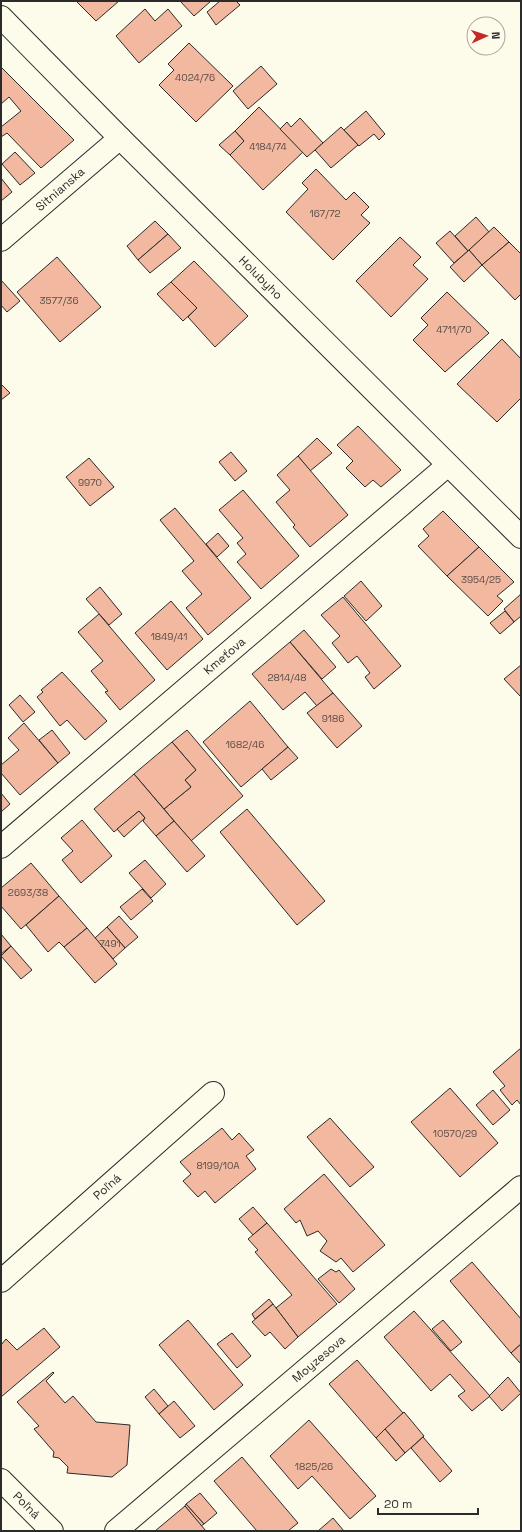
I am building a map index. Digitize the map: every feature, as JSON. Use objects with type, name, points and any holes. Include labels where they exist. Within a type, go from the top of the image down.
[{"type":"street","name":"Holubyho","points":[[1,17],[120,138],[521,537]]},
{"type":"street","name":"Sitnianska","points":[[1,240],[120,138]]},
{"type":"street","name":"Kmeťova","points":[[1,847],[448,465]]},
{"type":"street","name":"Poľná","points":[[1,1281],[213,1093]]},
{"type":"street","name":"Moyzesova","points":[[116,1531],[521,1187]]},
{"type":"street","name":"Poľná","points":[[1,1480],[52,1531]]},
{"type":"building","points":[[76,1],[119,1],[96,21]]},
{"type":"building","points":[[180,1],[211,1],[194,16]]},
{"type":"building","points":[[220,1],[236,1],[240,5],[216,25],[207,12]]},
{"type":"building","points":[[145,9],[155,21],[168,9],[182,26],[139,63],[116,36]]},
{"type":"building","points":[[189,43],[233,86],[196,122],[159,85],[174,70],[168,64]]},
{"type":"building","points":[[261,66],[277,84],[248,109],[233,91]]},
{"type":"building","points":[[1,67],[74,140],[41,168],[7,133],[1,137],[1,127],[21,111],[9,97],[1,104]]},
{"type":"building","points":[[259,107],[303,152],[263,190],[230,155],[244,141],[235,131]]},
{"type":"building","points":[[366,111],[385,134],[379,140],[374,134],[359,146],[344,130]]},
{"type":"building","points":[[300,118],[323,143],[307,157],[280,129],[287,122],[291,127]]},
{"type":"building","points":[[341,127],[358,145],[331,168],[315,150]]},
{"type":"building","points":[[235,131],[244,141],[230,155],[219,145]]},
{"type":"building","points":[[15,152],[35,173],[20,185],[2,164]]},
{"type":"building","points":[[316,169],[346,200],[354,192],[369,207],[361,215],[370,223],[333,260],[286,212],[308,189],[302,183]]},
{"type":"building","points":[[1,178],[12,192],[1,201]]},
{"type":"building","points":[[476,217],[489,232],[468,251],[455,236]]},
{"type":"building","points":[[155,221],[168,234],[138,260],[127,246]]},
{"type":"building","points":[[494,227],[509,242],[482,265],[469,250]]},
{"type":"building","points":[[450,231],[468,251],[454,263],[436,243]]},
{"type":"building","points":[[168,234],[181,248],[150,273],[138,260]]},
{"type":"building","points":[[400,237],[421,257],[413,265],[428,279],[391,317],[356,281]]},
{"type":"building","points":[[509,242],[521,254],[521,294],[515,300],[482,265]]},
{"type":"building","points":[[469,250],[482,265],[464,282],[450,267]]},
{"type":"building","points":[[57,257],[101,307],[60,342],[17,292]]},
{"type":"building","points":[[194,261],[248,316],[215,347],[188,317],[197,308],[171,282]]},
{"type":"building","points":[[1,280],[20,301],[7,312],[1,305]]},
{"type":"building","points":[[171,282],[197,308],[183,321],[157,294]]},
{"type":"building","points":[[447,292],[489,333],[445,372],[413,340],[428,325],[421,318]]},
{"type":"building","points":[[502,339],[521,359],[521,398],[497,422],[457,384]]},
{"type":"building","points":[[1,384],[10,393],[1,400]]},
{"type":"building","points":[[358,426],[401,470],[381,487],[373,480],[365,487],[346,468],[353,461],[337,445]]},
{"type":"building","points":[[317,438],[332,453],[310,471],[298,456]]},
{"type":"building","points":[[231,452],[247,471],[235,481],[219,462]]},
{"type":"building","points":[[298,456],[348,515],[310,547],[293,527],[295,525],[276,502],[290,490],[277,475]]},
{"type":"building","points":[[89,458],[114,487],[90,506],[66,477]]},
{"type":"building","points":[[243,490],[299,556],[261,589],[237,562],[246,554],[237,543],[243,538],[219,510]]},
{"type":"building","points":[[175,508],[251,598],[208,635],[186,608],[202,594],[182,571],[194,561],[160,520]]},
{"type":"building","points":[[443,511],[479,547],[447,576],[418,546],[429,536],[423,529]]},
{"type":"building","points":[[218,533],[229,546],[217,557],[206,544]]},
{"type":"building","points":[[479,547],[514,582],[497,596],[503,601],[488,616],[447,576]]},
{"type":"building","points":[[361,581],[382,606],[366,621],[344,596]]},
{"type":"building","points":[[100,587],[122,614],[109,625],[86,599]]},
{"type":"building","points":[[521,594],[521,616],[514,622],[504,609]]},
{"type":"building","points":[[343,597],[401,666],[374,689],[365,677],[370,673],[357,656],[348,663],[332,643],[340,636],[321,615]]},
{"type":"building","points":[[171,601],[203,639],[167,670],[135,633]]},
{"type":"building","points":[[505,611],[514,622],[500,634],[490,623]]},
{"type":"building","points":[[99,614],[155,680],[120,710],[105,692],[108,691],[91,671],[103,661],[78,632]]},
{"type":"building","points":[[304,630],[336,667],[322,679],[290,642]]},
{"type":"building","points":[[290,642],[333,693],[317,706],[305,692],[283,710],[252,674]]},
{"type":"building","points":[[521,665],[521,695],[520,696],[504,679]]},
{"type":"building","points":[[62,672],[107,721],[85,740],[67,720],[60,726],[37,697],[43,692],[41,690]]},
{"type":"building","points":[[333,693],[362,726],[337,748],[307,713]]},
{"type":"building","points":[[20,695],[35,712],[23,722],[9,705]]},
{"type":"building","points":[[250,701],[288,747],[241,787],[203,742]]},
{"type":"building","points":[[24,723],[58,763],[20,795],[1,773],[1,765],[19,750],[8,738]]},
{"type":"building","points":[[52,730],[70,753],[58,763],[39,740]]},
{"type":"building","points":[[187,730],[243,796],[191,841],[164,809],[191,787],[185,780],[196,770],[172,742]]},
{"type":"building","points":[[172,742],[196,770],[185,780],[191,787],[164,809],[134,774]]},
{"type":"building","points":[[288,747],[298,758],[271,780],[262,769]]},
{"type":"building","points":[[134,774],[174,821],[156,836],[143,821],[145,818],[139,811],[114,832],[94,809]]},
{"type":"building","points":[[1,793],[10,804],[1,812]]},
{"type":"building","points":[[247,809],[325,901],[297,925],[220,832]]},
{"type":"building","points":[[139,811],[145,818],[124,837],[117,829]]},
{"type":"building","points":[[82,820],[112,856],[81,883],[62,860],[73,851],[61,838]]},
{"type":"building","points":[[174,821],[205,856],[187,872],[156,836]]},
{"type":"building","points":[[145,860],[166,884],[151,898],[129,873]]},
{"type":"building","points":[[31,863],[59,896],[21,929],[1,906],[1,888]]},
{"type":"building","points":[[142,889],[153,901],[131,920],[120,907]]},
{"type":"building","points":[[59,896],[87,928],[64,947],[59,942],[48,952],[26,925]]},
{"type":"building","points":[[119,916],[138,937],[125,948],[107,927]]},
{"type":"building","points":[[107,927],[125,948],[113,959],[95,938]]},
{"type":"building","points":[[87,928],[117,964],[95,983],[64,947]]},
{"type":"building","points":[[1,934],[11,946],[1,954]]},
{"type":"building","points":[[11,946],[32,970],[21,979],[1,956]]},
{"type":"building","points":[[521,1048],[521,1105],[517,1100],[512,1105],[500,1090],[505,1086],[493,1072]]},
{"type":"building","points":[[450,1088],[498,1143],[460,1177],[411,1122]]},
{"type":"building","points":[[493,1090],[510,1110],[493,1125],[476,1105]]},
{"type":"building","points":[[330,1118],[374,1167],[350,1187],[307,1137]]},
{"type":"building","points":[[222,1128],[232,1140],[239,1133],[254,1150],[246,1156],[256,1169],[215,1203],[205,1191],[198,1197],[183,1181],[191,1174],[180,1162]]},
{"type":"building","points":[[324,1174],[385,1245],[353,1272],[341,1258],[336,1262],[320,1251],[327,1241],[318,1231],[307,1236],[300,1220],[296,1223],[284,1209]]},
{"type":"building","points":[[253,1207],[267,1223],[253,1235],[239,1219]]},
{"type":"building","points":[[267,1223],[337,1304],[298,1337],[276,1308],[292,1295],[255,1252],[258,1250],[248,1239]]},
{"type":"building","points":[[472,1262],[521,1319],[521,1344],[511,1353],[450,1281]]},
{"type":"building","points":[[331,1269],[336,1272],[339,1270],[355,1289],[339,1303],[318,1279]]},
{"type":"building","points":[[269,1299],[273,1304],[255,1319],[252,1314]]},
{"type":"building","points":[[273,1304],[298,1337],[285,1349],[270,1332],[265,1336],[252,1322]]},
{"type":"building","points":[[414,1311],[490,1396],[472,1411],[458,1396],[465,1391],[450,1374],[431,1391],[384,1337]]},
{"type":"building","points":[[188,1320],[243,1385],[214,1410],[159,1345]]},
{"type":"building","points":[[443,1320],[462,1342],[451,1351],[432,1329]]},
{"type":"building","points":[[44,1328],[60,1347],[1,1397],[1,1345],[6,1339],[17,1350]]},
{"type":"building","points":[[232,1333],[251,1356],[237,1368],[217,1344]]},
{"type":"building","points":[[521,1344],[521,1364],[511,1353]]},
{"type":"building","points":[[357,1360],[403,1413],[376,1438],[329,1384]]},
{"type":"building","points":[[53,1372],[54,1373],[46,1381],[65,1403],[73,1396],[96,1422],[130,1425],[127,1465],[112,1477],[67,1473],[68,1467],[59,1458],[53,1457],[54,1452],[34,1429],[39,1426],[17,1402]]},
{"type":"building","points":[[508,1377],[521,1393],[502,1411],[489,1396]]},
{"type":"building","points":[[154,1389],[168,1406],[159,1414],[145,1397]]},
{"type":"building","points":[[174,1401],[195,1426],[180,1438],[159,1414]]},
{"type":"building","points":[[404,1412],[424,1436],[405,1453],[385,1429]]},
{"type":"building","points":[[309,1420],[376,1496],[350,1519],[312,1476],[298,1489],[270,1456]]},
{"type":"building","points":[[385,1429],[405,1453],[396,1461],[376,1438]]},
{"type":"building","points":[[423,1437],[452,1471],[440,1482],[411,1448]]},
{"type":"building","points":[[242,1457],[298,1523],[288,1531],[257,1531],[214,1481]]},
{"type":"building","points":[[200,1493],[217,1513],[204,1524],[186,1504]]},
{"type":"building","points":[[186,1504],[204,1524],[201,1526],[185,1506]]},
{"type":"building","points":[[185,1506],[206,1531],[155,1531]]},
{"type":"building","points":[[333,1518],[344,1531],[318,1531]]}]
